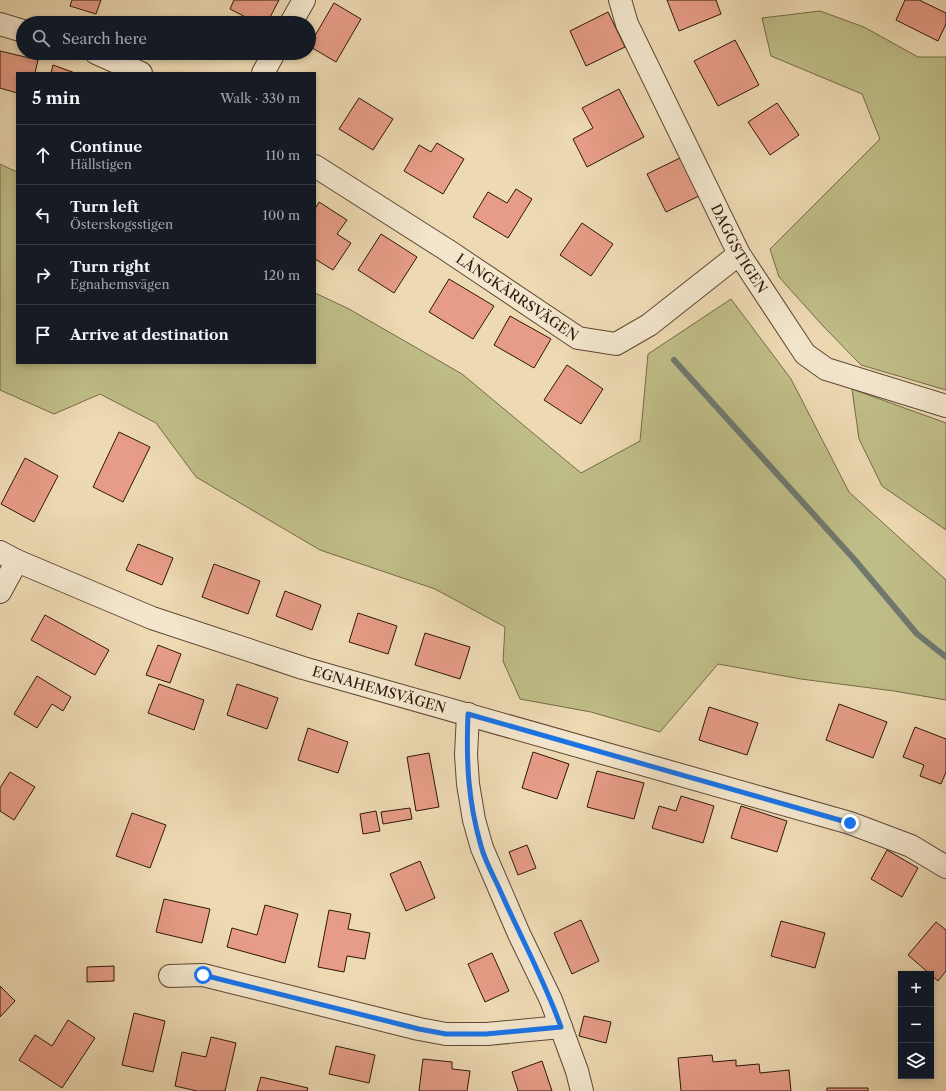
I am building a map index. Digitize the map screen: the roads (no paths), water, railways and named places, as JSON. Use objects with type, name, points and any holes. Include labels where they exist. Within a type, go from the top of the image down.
[{"type":"street","points":[[295,16],[304,0]]},
{"type":"street","name":"DAGGSTIGEN","points":[[620,0],[628,24],[739,254],[805,354],[826,369],[946,406]]},
{"type":"street","points":[[0,24],[16,29]]},
{"type":"street","points":[[112,60],[139,72]]},
{"type":"street","points":[[264,72],[270,60]]},
{"type":"street","name":"LÅNGKÄRRSVÄGEN","points":[[316,167],[447,250],[578,338],[616,344],[649,325],[739,254]]},
{"type":"street","points":[[0,592],[8,557]]},
{"type":"street","name":"EGNAHEMSVÄGEN","points":[[8,557],[152,618],[303,668],[850,823],[911,846],[946,867]]},
{"type":"street","points":[[468,714],[466,755],[468,784],[474,820],[482,848],[519,934],[552,1000],[582,1091]]},
{"type":"street","points":[[170,976],[203,975],[419,1029],[446,1034],[486,1034],[561,1027]]},
{"type":"waterway","points":[[674,360],[854,559],[917,634],[946,657]]}]
